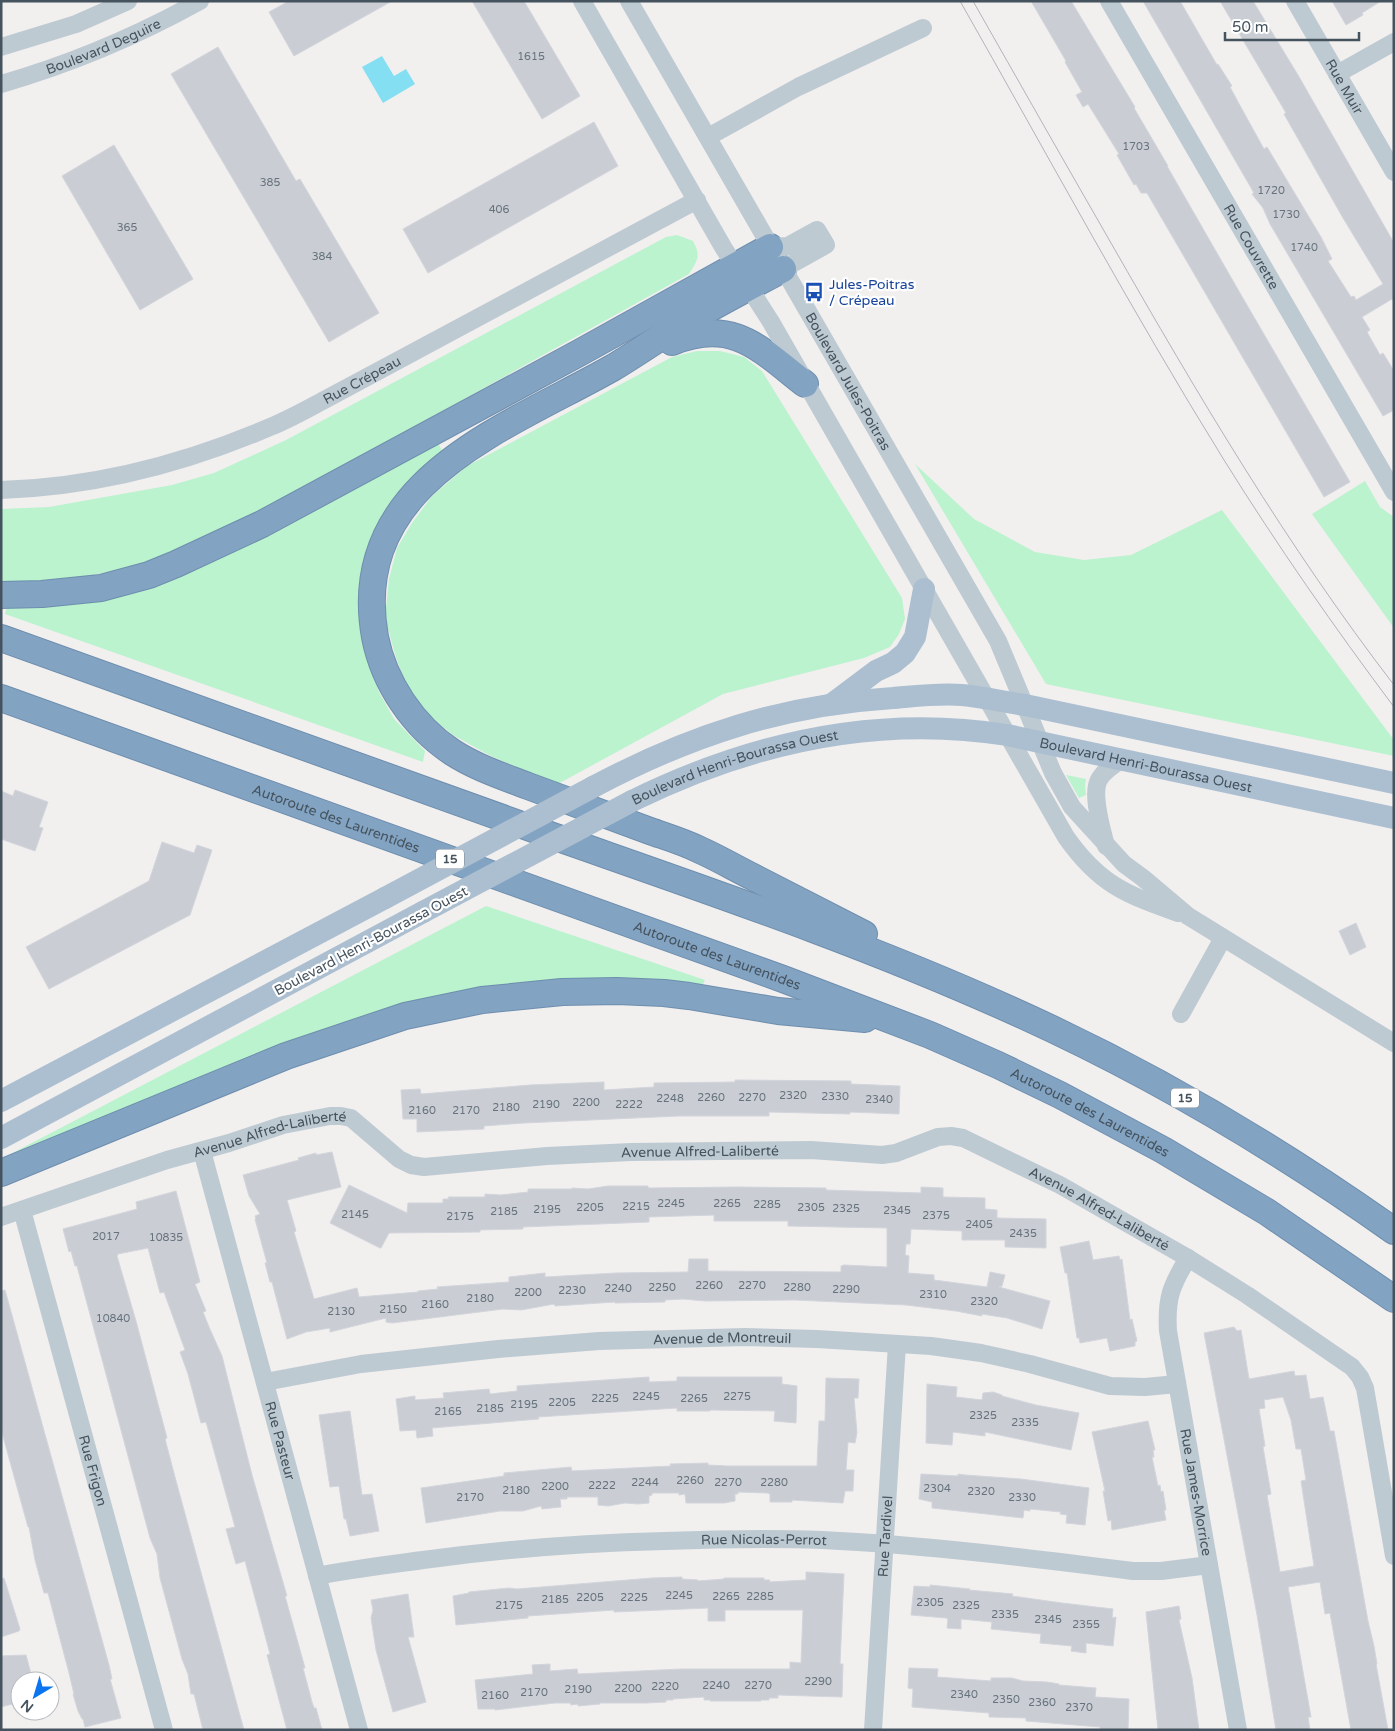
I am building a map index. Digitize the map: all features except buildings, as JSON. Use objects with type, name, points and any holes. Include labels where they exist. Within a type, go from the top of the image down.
[{"type":"highway","points":[[1,595],[42,594],[100,588],[149,575],[176,564],[262,524],[563,362],[734,266],[776,258]]},
{"type":"highway","points":[[776,258],[750,287],[677,327],[614,366],[498,429],[469,447],[431,476],[400,512],[380,554],[372,604],[377,647],[391,682],[401,700],[426,730],[444,746],[466,760],[519,783],[700,850],[1015,1012]]},
{"type":"highway","points":[[614,366],[692,335],[720,333],[744,339],[805,384]]},
{"type":"highway","name":"15","points":[[1,638],[206,714],[721,896],[855,946],[1015,1012],[1118,1061],[1208,1112],[1305,1171],[1394,1231]]},
{"type":"highway","name":"Autoroute des Laurentides","points":[[1,698],[898,1022],[1013,1072],[1139,1136],[1300,1233],[1394,1299]]},
{"type":"highway","points":[[1,1173],[286,1056],[405,1016],[482,1000],[562,992],[664,993],[778,1010],[898,1022]]},
{"type":"main road","points":[[832,704],[876,671],[893,663],[905,653],[915,637],[924,589]]},
{"type":"main road","points":[[1,1101],[593,787],[643,762],[717,731],[765,717],[832,704],[951,695],[1025,705],[1394,783]]},
{"type":"main road","name":"Boulevard Henri-Bourassa Ouest","points":[[1,1138],[632,801],[663,786],[725,761],[804,739],[858,731],[905,728],[979,730],[1394,818]]},
{"type":"street","points":[[1,47],[76,24],[128,1]]},
{"type":"street","name":"Boulevard Deguire","points":[[1,84],[35,74],[100,50],[166,20],[200,1]]},
{"type":"street","points":[[582,1],[734,266],[750,287],[1066,837],[1082,859],[1104,879],[1133,897],[1188,916],[1394,1043]]},
{"type":"street","name":"Boulevard Jules-Poitras","points":[[629,1],[998,641],[1040,742],[1072,808],[1124,864],[1144,878],[1188,916]]},
{"type":"street","name":"Rue Couvrette","points":[[1110,1],[1394,492]]},
{"type":"street","name":"Rue Muir","points":[[1295,1],[1394,172]]},
{"type":"street","points":[[708,137],[798,87],[923,28]]},
{"type":"street","points":[[1337,74],[1394,42]]},
{"type":"street","name":"Rue Crépeau","points":[[1,490],[27,489],[77,482],[139,470],[200,454],[271,427],[697,200]]},
{"type":"street","points":[[1106,846],[1097,803],[1097,783],[1106,770],[1121,760]]},
{"type":"street","points":[[1181,1014],[1224,938]]},
{"type":"street","name":"Avenue Alfred-Laliberté","points":[[1,1217],[167,1160],[283,1125],[335,1115],[351,1118],[399,1159],[411,1165],[424,1167],[547,1156],[630,1152],[811,1150],[882,1155],[896,1153],[938,1137],[951,1136],[963,1138],[1060,1185],[1188,1258],[1347,1363],[1360,1377],[1366,1397],[1394,1556]]},
{"type":"street","name":"Rue Pasteur","points":[[202,1151],[359,1730]]},
{"type":"street","name":"Rue Frigon","points":[[22,1210],[164,1730]]},
{"type":"street","name":"Rue James-Morrice","points":[[1188,1258],[1173,1285],[1167,1306],[1168,1331],[1238,1730]]},
{"type":"street","name":"Avenue de Montreuil","points":[[265,1382],[378,1362],[466,1352],[561,1344],[745,1337],[931,1346],[981,1353],[1110,1386],[1144,1387],[1177,1384]]},
{"type":"street","name":"Rue Tardivel","points":[[874,1730],[897,1344]]},
{"type":"street","name":"Rue Nicolas-Perrot","points":[[317,1576],[458,1555],[553,1546],[765,1539],[884,1544],[1133,1571],[1160,1571],[1210,1565]]},
{"type":"green space","points":[[677,235],[693,241],[698,254],[689,274],[349,463],[201,542],[132,567],[59,582],[1,585],[1,509],[49,507],[172,485],[214,473],[286,440],[666,237]]},
{"type":"green space","points":[[697,351],[720,351],[744,357],[762,371],[902,598],[905,619],[899,634],[890,647],[864,658],[723,694],[556,785],[489,755],[453,735],[422,710],[402,675],[385,617],[389,579],[397,548],[412,523],[432,496],[467,466],[672,357]]},
{"type":"green space","points":[[438,443],[443,452],[407,483],[387,507],[367,556],[360,585],[359,621],[364,650],[379,692],[394,719],[425,751],[423,762],[5,614],[7,607],[59,605]]},
{"type":"green space","points":[[915,464],[974,519],[1035,552],[1084,560],[1131,555],[1222,510],[1394,740],[1394,756],[1046,684]]},
{"type":"green space","points":[[1365,481],[1380,507],[1394,517],[1394,628],[1312,514]]},
{"type":"green space","points":[[1066,775],[1086,779],[1086,795],[1079,798]]},
{"type":"green space","points":[[486,906],[705,980],[700,991],[483,993],[1,1159]]},
{"type":"water","points":[[382,56],[394,76],[406,69],[415,84],[383,103],[362,67]]},
{"type":"tram line","points":[[960,1],[1123,289],[1224,460],[1306,585],[1394,707]]},
{"type":"tram line","points":[[973,1],[1144,300],[1245,469],[1317,579],[1394,685]]},
{"type":"place","name":"Jules-Poitras / Crépeau","points":[[814,292]]}]
